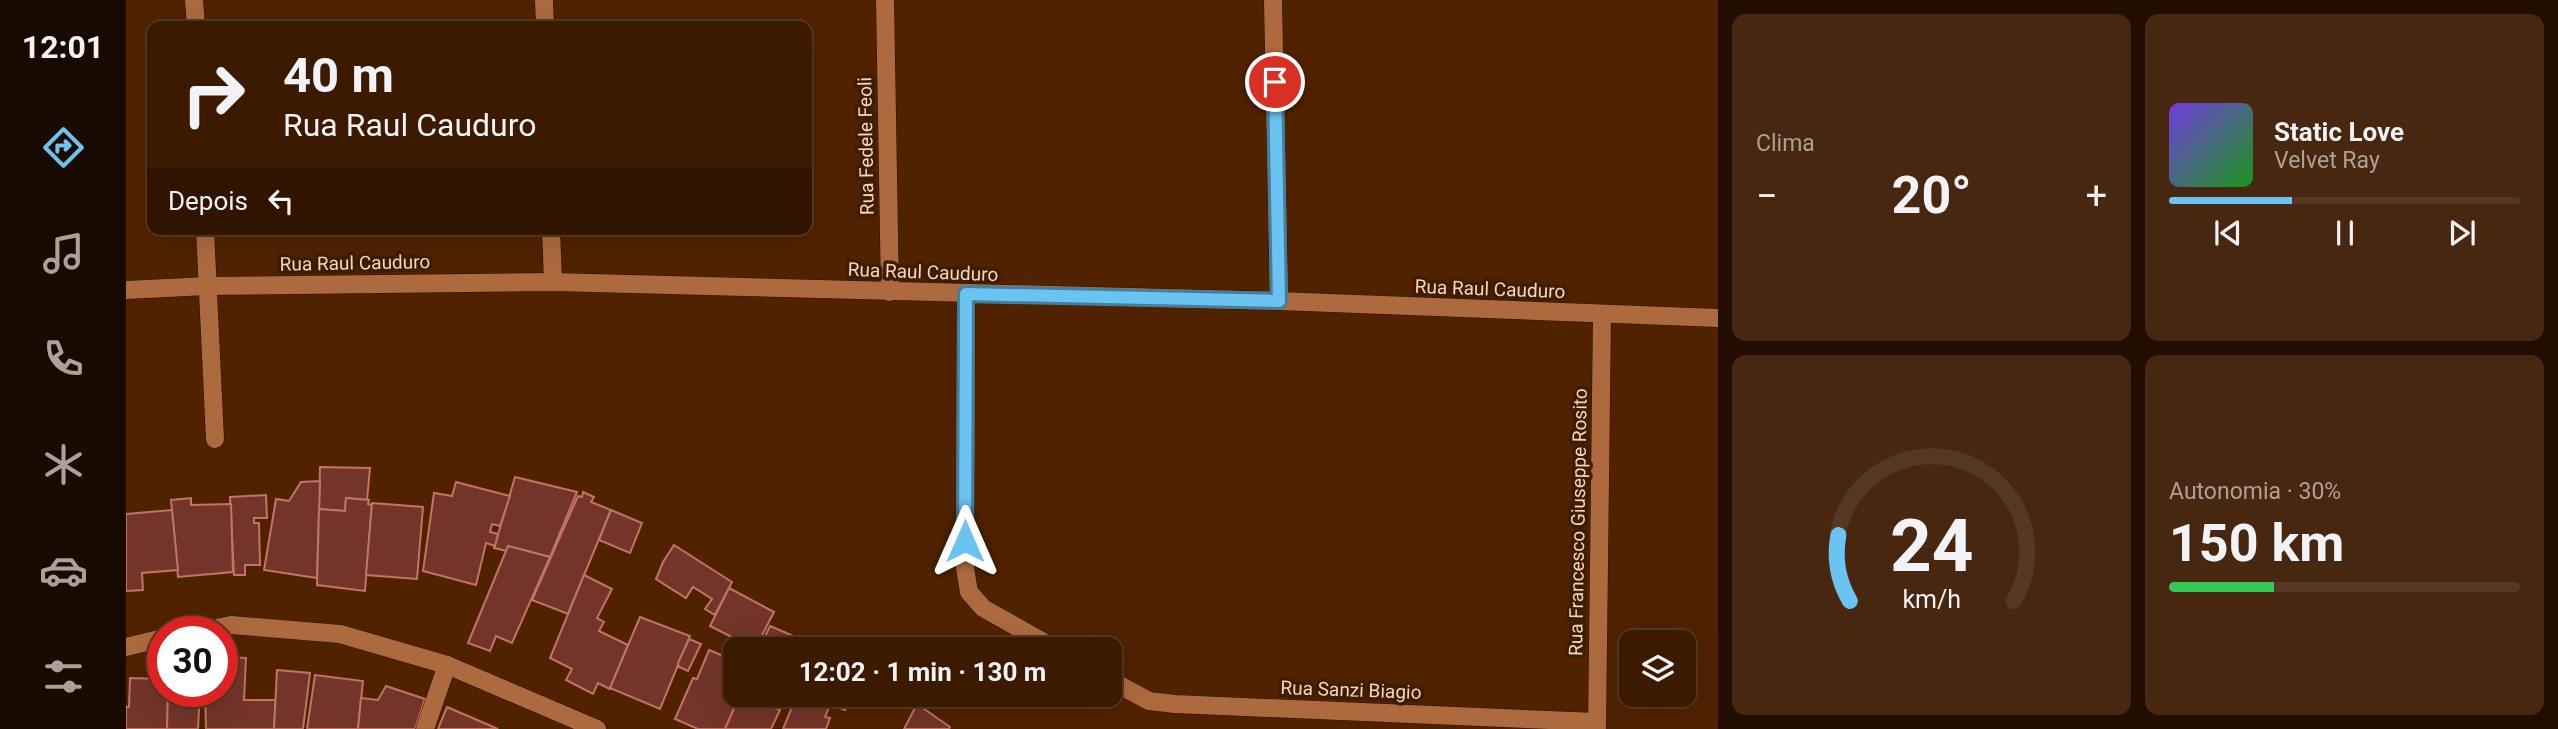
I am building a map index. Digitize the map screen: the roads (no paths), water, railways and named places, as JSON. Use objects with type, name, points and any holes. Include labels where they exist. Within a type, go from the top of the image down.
[{"type":"street","points":[[194,0],[195,21]]},
{"type":"street","points":[[544,0],[545,21]]},
{"type":"street","name":"Rua Fedele Feoli","points":[[885,0],[890,292]]},
{"type":"street","points":[[1273,0],[1279,301]]},
{"type":"street","points":[[205,235],[215,439]]},
{"type":"street","points":[[551,235],[553,282]]},
{"type":"street","name":"Rua Raul Cauduro","points":[[126,290],[207,286],[553,282],[1279,301],[1718,318]]},
{"type":"street","points":[[966,294],[965,568],[969,592],[983,608],[1035,637]]},
{"type":"street","name":"Rua Francesco Giuseppe Rosito","points":[[1597,725],[1602,315]]},
{"type":"street","points":[[238,626],[340,634],[447,664],[597,729]]},
{"type":"street","points":[[126,646],[147,641]]},
{"type":"street","points":[[425,729],[447,664]]},
{"type":"street","name":"Rua Sanzi Biagio","points":[[1122,686],[1149,701],[1175,704],[1597,725]]}]
